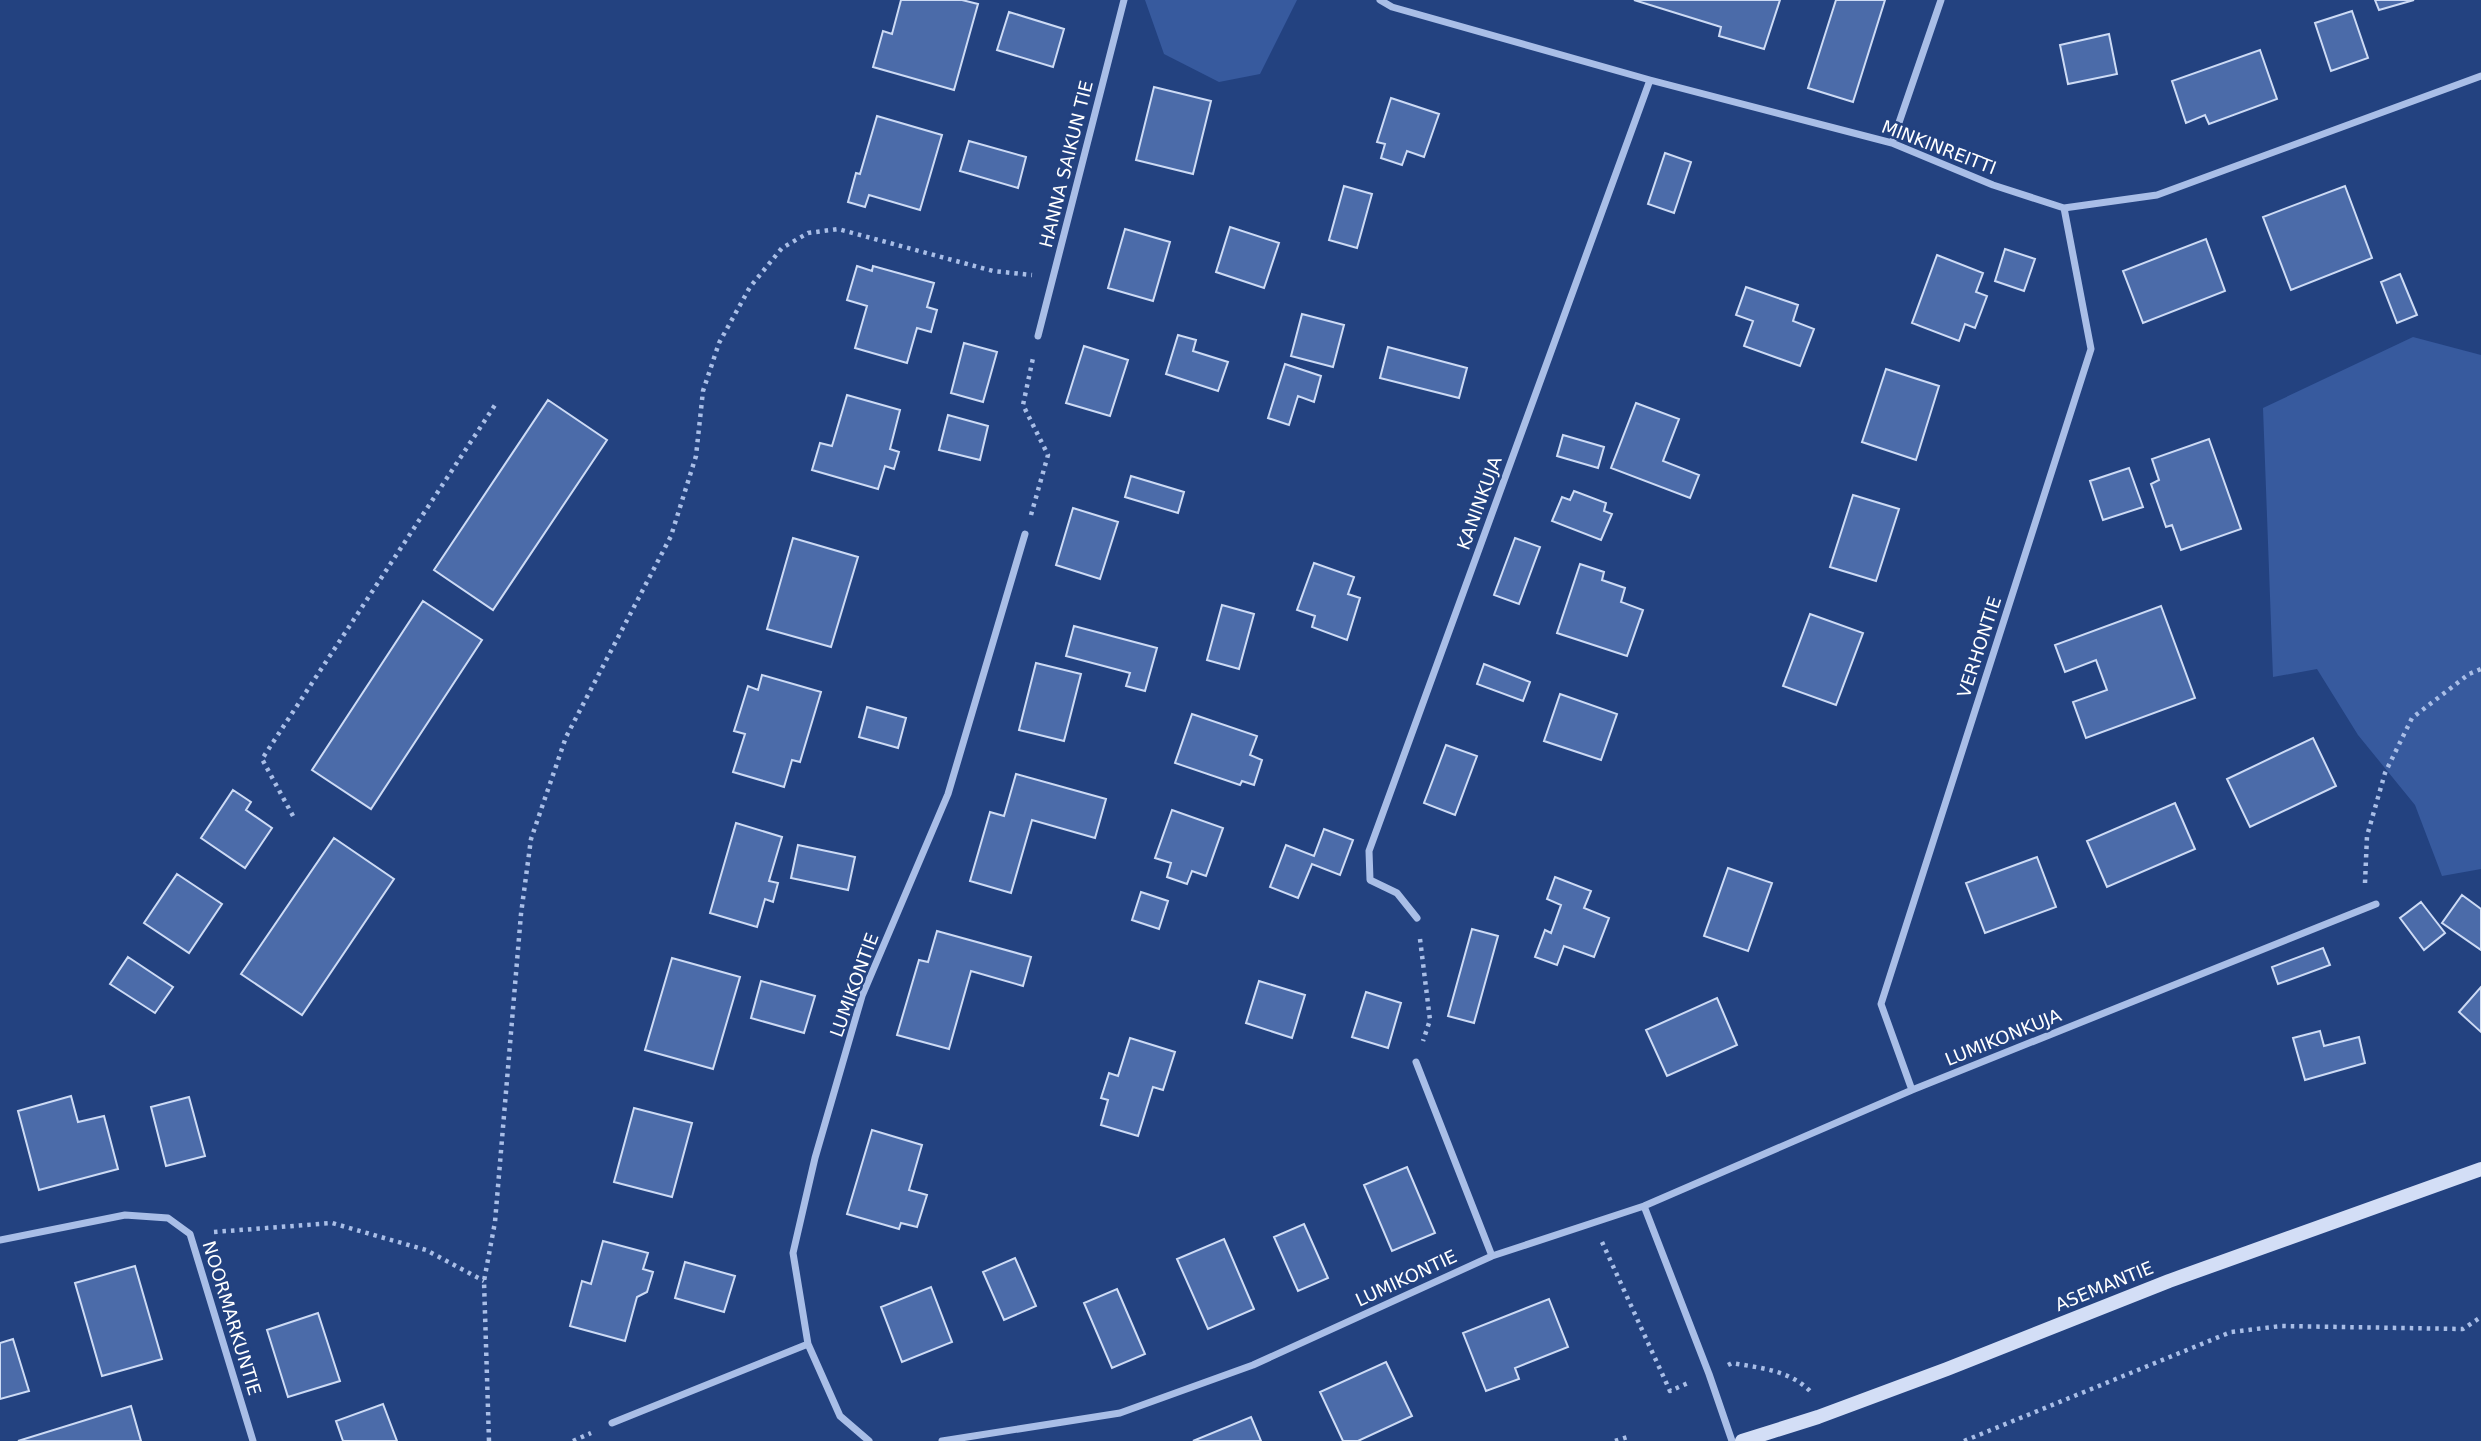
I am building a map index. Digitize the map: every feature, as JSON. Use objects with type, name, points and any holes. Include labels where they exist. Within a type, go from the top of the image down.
[{"type":"main road","name":"ASEMANTIE","points":[[1742,1441],[1818,1417],[2169,1281],[2481,1170]]},
{"type":"street","name":"HANNA SAIKUN TIE","points":[[1038,336],[1124,0]]},
{"type":"street","name":"MINKINREITTI","points":[[1380,0],[1392,7],[1650,80],[1892,143],[1993,185],[2064,208],[2157,195],[2481,76]]},
{"type":"street","points":[[1892,143],[1941,0]]},
{"type":"street","name":"KANINKUJA","points":[[1417,918],[1397,893],[1370,880],[1369,851],[1650,80]]},
{"type":"street","name":"VERHONTIE","points":[[1912,1090],[1881,1004],[2091,349],[2064,208]]},
{"type":"street","name":"LUMIKONTIE","points":[[869,1441],[840,1416],[808,1344],[793,1253],[815,1158],[862,996],[948,793],[1025,534]]},
{"type":"street","name":"LUMIKONKUJA","points":[[1644,1206],[1912,1090],[2376,904]]},
{"type":"street","points":[[1416,1062],[1492,1256]]},
{"type":"street","points":[[1644,1206],[1732,1441]]},
{"type":"street","name":"LUMIKONTIE","points":[[942,1441],[1120,1413],[1253,1365],[1492,1256],[1644,1206]]},
{"type":"street","name":"NOORMARKUNTIE","points":[[0,1240],[125,1215],[168,1217],[190,1234],[253,1441]]},
{"type":"street","points":[[612,1423],[808,1344]]},
{"type":"path","points":[[489,1441],[484,1281],[495,1222],[521,914],[531,839],[566,737],[671,536],[696,456],[703,391],[719,343],[750,287],[782,248],[808,233],[838,229],[993,271],[1054,277]]},
{"type":"path","points":[[1025,534],[1048,455],[1023,405],[1038,336]]},
{"type":"path","points":[[292,816],[262,759],[497,402]]},
{"type":"path","points":[[2364,909],[2367,836],[2385,773],[2412,718],[2469,674],[2481,669]]},
{"type":"path","points":[[1416,1062],[1430,1020],[1417,918]]},
{"type":"path","points":[[1593,1222],[1670,1391],[1732,1363],[1796,1378],[1810,1391],[1818,1417]]},
{"type":"path","points":[[190,1234],[331,1223],[426,1250],[484,1281]]},
{"type":"path","points":[[1964,1441],[2231,1332],[2281,1326],[2463,1329],[2481,1317]]},
{"type":"path","points":[[1615,1441],[1631,1436]]},
{"type":"shaded area","points":[[1145,0],[1297,0],[1260,74],[1219,82],[1164,54]]},
{"type":"shaded area","points":[[2413,337],[2481,355],[2481,869],[2442,876],[2415,805],[2358,735],[2317,669],[2273,677],[2263,408]]},
{"type":"building","points":[[901,0],[962,0],[978,4],[954,90],[873,67],[883,31],[892,34]]},
{"type":"building","points":[[1634,0],[1780,0],[1764,49],[1719,36],[1721,27]]},
{"type":"building","points":[[1836,0],[1885,0],[1853,102],[1808,88]]},
{"type":"building","points":[[2375,0],[2414,0],[2379,10]]},
{"type":"building","points":[[2352,11],[2368,58],[2331,71],[2315,23]]},
{"type":"building","points":[[1009,12],[1064,29],[1053,67],[997,50]]},
{"type":"building","points":[[2109,34],[2117,74],[2068,84],[2060,45]]},
{"type":"building","points":[[2260,50],[2277,99],[2209,124],[2205,115],[2186,123],[2172,81]]},
{"type":"building","points":[[1154,87],[1211,101],[1193,174],[1136,160]]},
{"type":"building","points":[[1391,98],[1439,114],[1424,157],[1407,151],[1402,165],[1381,158],[1385,144],[1377,142]]},
{"type":"building","points":[[877,116],[942,135],[920,210],[869,195],[865,207],[848,202],[856,173],[860,174]]},
{"type":"building","points":[[969,141],[1026,157],[1018,188],[960,171]]},
{"type":"building","points":[[1665,153],[1691,162],[1674,213],[1648,204]]},
{"type":"building","points":[[1344,186],[1372,194],[1357,248],[1329,240]]},
{"type":"building","points":[[2345,186],[2372,258],[2291,290],[2263,217]]},
{"type":"building","points":[[1230,227],[1279,243],[1264,288],[1216,272]]},
{"type":"building","points":[[1125,229],[1170,242],[1153,301],[1108,288]]},
{"type":"building","points":[[2206,239],[2225,291],[2143,323],[2123,271]]},
{"type":"building","points":[[2005,249],[2035,259],[2024,291],[1995,281]]},
{"type":"building","points":[[1937,255],[1983,273],[1976,292],[1987,296],[1975,328],[1965,324],[1959,341],[1912,323]]},
{"type":"building","points":[[857,266],[872,271],[873,266],[934,283],[927,307],[937,310],[931,332],[917,328],[907,363],[855,348],[867,306],[847,300]]},
{"type":"building","points":[[2400,274],[2417,315],[2397,323],[2381,282]]},
{"type":"building","points":[[1746,287],[1798,305],[1793,321],[1814,329],[1800,366],[1744,346],[1753,321],[1736,315]]},
{"type":"building","points":[[1302,314],[1344,325],[1333,367],[1291,356]]},
{"type":"building","points":[[1178,335],[1196,340],[1193,351],[1228,362],[1218,391],[1166,374]]},
{"type":"building","points":[[964,343],[997,352],[983,402],[951,393]]},
{"type":"building","points":[[1084,346],[1128,360],[1110,416],[1066,403]]},
{"type":"building","points":[[1388,347],[1467,368],[1459,398],[1380,378]]},
{"type":"building","points":[[1285,364],[1321,376],[1314,402],[1298,396],[1289,425],[1268,418]]},
{"type":"building","points":[[1886,369],[1939,386],[1916,460],[1862,442]]},
{"type":"building","points":[[847,395],[900,410],[890,449],[899,452],[894,469],[885,466],[878,489],[812,470],[820,443],[832,446]]},
{"type":"building","points":[[548,400],[607,440],[493,610],[434,570]]},
{"type":"building","points":[[1636,403],[1679,419],[1663,461],[1699,475],[1690,498],[1611,468]]},
{"type":"building","points":[[948,415],[988,426],[980,460],[939,450]]},
{"type":"building","points":[[1563,435],[1604,447],[1598,468],[1557,456]]},
{"type":"building","points":[[2209,439],[2241,529],[2181,550],[2172,525],[2166,527],[2151,484],[2159,480],[2152,459]]},
{"type":"building","points":[[2129,468],[2143,507],[2103,520],[2090,481]]},
{"type":"building","points":[[1131,476],[1184,492],[1178,513],[1125,497]]},
{"type":"building","points":[[1574,491],[1606,503],[1604,511],[1612,514],[1601,540],[1552,521],[1562,497],[1570,500]]},
{"type":"building","points":[[1853,495],[1899,509],[1876,581],[1830,567]]},
{"type":"building","points":[[1073,508],[1118,522],[1100,579],[1056,565]]},
{"type":"building","points":[[793,538],[858,557],[831,647],[767,629]]},
{"type":"building","points":[[1515,538],[1540,547],[1519,604],[1494,595]]},
{"type":"building","points":[[1314,563],[1354,577],[1348,594],[1360,598],[1347,640],[1312,627],[1315,616],[1297,610]]},
{"type":"building","points":[[1580,564],[1604,572],[1602,580],[1625,588],[1621,602],[1643,610],[1627,656],[1557,633]]},
{"type":"building","points":[[423,601],[482,640],[371,809],[312,770]]},
{"type":"building","points":[[1222,605],[1254,614],[1239,669],[1207,660]]},
{"type":"building","points":[[2161,606],[2195,698],[2086,738],[2073,702],[2107,690],[2096,660],[2065,672],[2055,645]]},
{"type":"building","points":[[1810,614],[1863,633],[1836,705],[1783,686]]},
{"type":"building","points":[[1074,626],[1157,648],[1145,691],[1126,686],[1130,673],[1066,656]]},
{"type":"building","points":[[1036,663],[1081,674],[1064,741],[1019,730]]},
{"type":"building","points":[[1484,664],[1530,682],[1523,701],[1477,684]]},
{"type":"building","points":[[762,675],[821,692],[800,762],[792,760],[784,787],[733,772],[745,734],[734,731],[748,686],[758,690]]},
{"type":"building","points":[[1560,694],[1617,714],[1601,760],[1544,741]]},
{"type":"building","points":[[867,707],[906,718],[898,748],[859,737]]},
{"type":"building","points":[[1192,714],[1257,736],[1250,755],[1262,760],[1254,785],[1242,781],[1240,785],[1175,763]]},
{"type":"building","points":[[2313,738],[2336,786],[2250,827],[2227,779]]},
{"type":"building","points":[[1446,745],[1477,756],[1455,815],[1424,803]]},
{"type":"building","points":[[1016,774],[1106,799],[1095,838],[1032,820],[1011,893],[970,881],[990,812],[1004,816]]},
{"type":"building","points":[[233,790],[251,802],[246,810],[272,828],[245,868],[201,838]]},
{"type":"building","points":[[2175,803],[2195,849],[2107,887],[2087,841]]},
{"type":"building","points":[[1172,810],[1223,828],[1206,876],[1192,871],[1187,884],[1167,877],[1171,863],[1155,858]]},
{"type":"building","points":[[736,823],[782,837],[769,881],[778,883],[773,902],[765,899],[757,927],[710,913]]},
{"type":"building","points":[[1324,829],[1353,840],[1340,875],[1312,864],[1298,898],[1270,887],[1286,845],[1314,856]]},
{"type":"building","points":[[334,838],[394,879],[302,1015],[241,974]]},
{"type":"building","points":[[798,845],[855,857],[848,890],[791,878]]},
{"type":"building","points":[[2037,857],[2056,907],[1985,933],[1966,883]]},
{"type":"building","points":[[1728,868],[1772,883],[1748,951],[1704,936]]},
{"type":"building","points":[[177,874],[222,904],[189,953],[144,923]]},
{"type":"building","points":[[1555,877],[1591,891],[1584,908],[1609,918],[1594,957],[1564,946],[1557,965],[1535,957],[1545,930],[1551,933],[1561,905],[1547,899]]},
{"type":"building","points":[[1141,892],[1168,901],[1159,929],[1132,920]]},
{"type":"building","points":[[2462,895],[2481,909],[2481,950],[2442,923]]},
{"type":"building","points":[[2421,902],[2445,933],[2424,950],[2400,918]]},
{"type":"building","points":[[1472,929],[1498,936],[1474,1023],[1448,1016]]},
{"type":"building","points":[[937,931],[1031,957],[1023,986],[971,971],[949,1049],[897,1035],[919,960],[928,962]]},
{"type":"building","points":[[2323,948],[2330,965],[2278,984],[2272,967]]},
{"type":"building","points":[[128,957],[173,987],[155,1013],[110,984]]},
{"type":"building","points":[[672,958],[740,977],[713,1069],[645,1050]]},
{"type":"building","points":[[761,981],[815,996],[804,1033],[751,1018]]},
{"type":"building","points":[[1259,981],[1305,995],[1292,1038],[1246,1023]]},
{"type":"building","points":[[2481,987],[2481,1032],[2459,1012]]},
{"type":"building","points":[[1366,992],[1401,1003],[1388,1048],[1352,1037]]},
{"type":"building","points":[[1717,998],[1737,1045],[1667,1076],[1646,1030]]},
{"type":"building","points":[[2320,1031],[2324,1046],[2359,1037],[2365,1063],[2305,1080],[2293,1038]]},
{"type":"building","points":[[1130,1038],[1175,1052],[1163,1090],[1153,1087],[1138,1136],[1101,1125],[1108,1100],[1101,1098],[1109,1073],[1118,1076]]},
{"type":"building","points":[[71,1096],[78,1122],[104,1116],[118,1169],[39,1190],[18,1111]]},
{"type":"building","points":[[189,1097],[205,1156],[166,1166],[151,1107]]},
{"type":"building","points":[[634,1108],[692,1123],[672,1197],[614,1182]]},
{"type":"building","points":[[872,1130],[922,1145],[909,1190],[927,1195],[917,1227],[901,1223],[899,1229],[847,1214]]},
{"type":"building","points":[[1407,1167],[1435,1233],[1392,1251],[1364,1185]]},
{"type":"building","points":[[1304,1224],[1328,1278],[1298,1291],[1274,1237]]},
{"type":"building","points":[[1224,1239],[1254,1309],[1208,1329],[1177,1259]]},
{"type":"building","points":[[603,1241],[648,1253],[643,1269],[653,1272],[647,1292],[637,1297],[625,1341],[570,1326],[582,1281],[591,1284]]},
{"type":"building","points":[[1015,1258],[1036,1306],[1004,1320],[983,1272]]},
{"type":"building","points":[[685,1262],[735,1276],[724,1312],[675,1298]]},
{"type":"building","points":[[135,1266],[162,1359],[102,1376],[75,1283]]},
{"type":"building","points":[[931,1287],[952,1342],[902,1362],[881,1307]]},
{"type":"building","points":[[1117,1289],[1145,1354],[1112,1368],[1084,1303]]},
{"type":"building","points":[[1549,1299],[1568,1347],[1515,1368],[1519,1379],[1486,1391],[1463,1333]]},
{"type":"building","points":[[318,1313],[340,1381],[288,1397],[267,1330]]},
{"type":"building","points":[[13,1339],[29,1391],[0,1399],[0,1343]]},
{"type":"building","points":[[1386,1362],[1412,1416],[1358,1441],[1343,1441],[1320,1392]]},
{"type":"building","points":[[383,1404],[397,1441],[343,1441],[336,1421]]},
{"type":"building","points":[[131,1406],[141,1441],[18,1441]]},
{"type":"building","points":[[1251,1417],[1261,1441],[1193,1441]]}]
